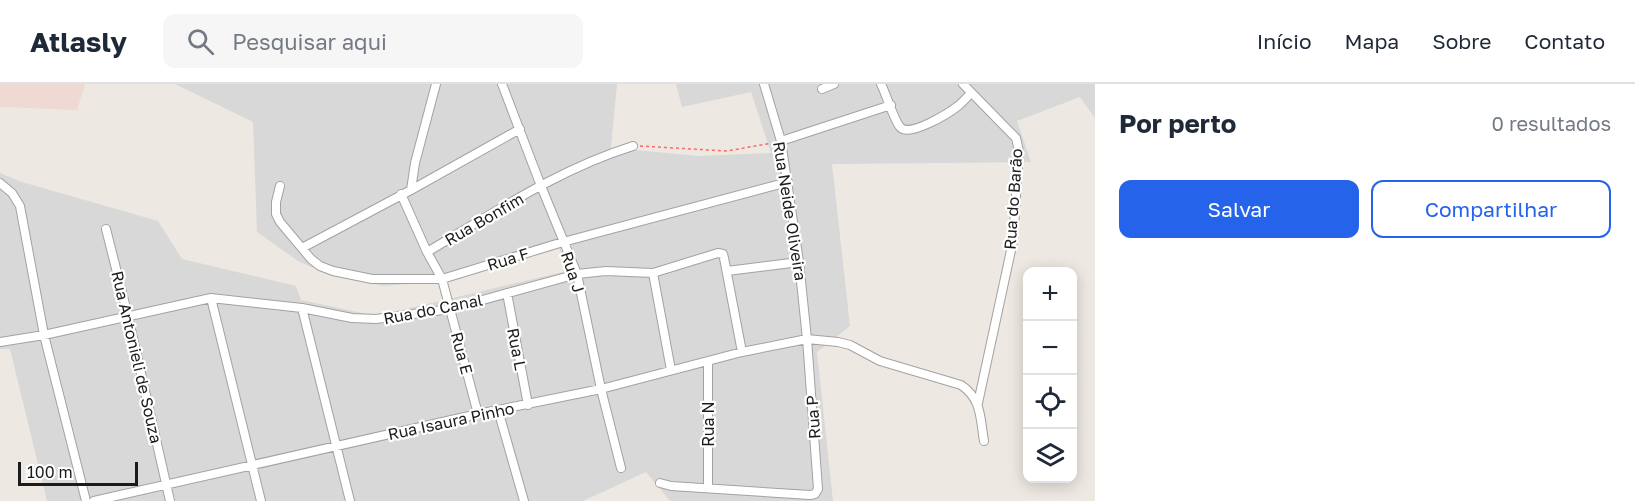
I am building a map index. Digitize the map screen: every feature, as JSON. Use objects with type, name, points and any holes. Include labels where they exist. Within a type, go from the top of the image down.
[{"type":"street","points":[[411,190],[415,163],[436,84]]},
{"type":"street","name":"Rua J","points":[[502,84],[540,186],[577,273],[601,389],[621,468]]},
{"type":"street","name":"Rua Neide Oliveira","points":[[764,84],[781,141],[788,182],[807,339]]},
{"type":"street","points":[[822,89],[834,84]]},
{"type":"street","points":[[881,84],[902,130],[911,130],[943,116],[971,93]]},
{"type":"street","name":"Rua do Barão","points":[[963,84],[1011,132],[1016,138],[1019,151],[1013,241],[978,404]]},
{"type":"street","points":[[781,141],[891,105]]},
{"type":"street","points":[[302,248],[520,129]]},
{"type":"street","name":"Rua Bonfim","points":[[427,252],[572,169],[633,146]]},
{"type":"street","name":"Rua F","points":[[280,186],[276,214],[280,222],[320,266],[372,279],[442,279],[563,242],[788,182]]},
{"type":"street","points":[[0,183],[12,193],[20,206],[44,335],[86,501]]},
{"type":"street","name":"Rua E","points":[[401,194],[442,279],[478,414]]},
{"type":"street","name":"Rua Antonieli de Souza","points":[[106,229],[170,501]]},
{"type":"street","points":[[671,370],[653,273],[718,253],[723,254],[742,352]]},
{"type":"street","points":[[727,271],[799,262]]},
{"type":"street","name":"Rua do Canal","points":[[0,342],[44,335],[211,298],[302,308],[352,318],[376,320],[450,309],[577,273],[630,271],[653,273]]},
{"type":"street","name":"Rua L","points":[[507,293],[528,405]]},
{"type":"street","points":[[211,298],[261,501]]},
{"type":"street","points":[[302,308],[350,501]]},
{"type":"street","name":"Rua Isaura Pinho","points":[[94,501],[478,414],[601,389],[742,352],[807,339],[850,345],[880,361],[948,380],[970,392],[978,404]]},
{"type":"street","name":"Rua P","points":[[708,488],[815,494],[818,484],[807,339]]},
{"type":"street","name":"Rua N","points":[[708,361],[708,488]]},
{"type":"street","points":[[978,404],[984,441]]},
{"type":"street","points":[[498,410],[524,501]]},
{"type":"street","points":[[660,483],[671,486],[708,488]]},
{"type":"path","points":[[633,146],[727,151],[781,141]]},
{"type":"shaded area","points":[[0,84],[85,84],[77,110],[0,108]]},
{"type":"shaded area","points":[[175,84],[617,84],[610,157],[635,150],[699,156],[771,153],[751,92],[682,107],[676,84],[1095,84],[1095,118],[1080,97],[1017,121],[1031,162],[832,164],[850,326],[817,352],[833,501],[670,501],[646,472],[583,501],[47,501],[10,349],[0,349],[0,173],[22,182],[158,221],[182,259],[296,286],[301,300],[376,316],[567,271],[559,247],[455,280],[383,286],[329,275],[298,261],[257,232],[253,122]]}]
